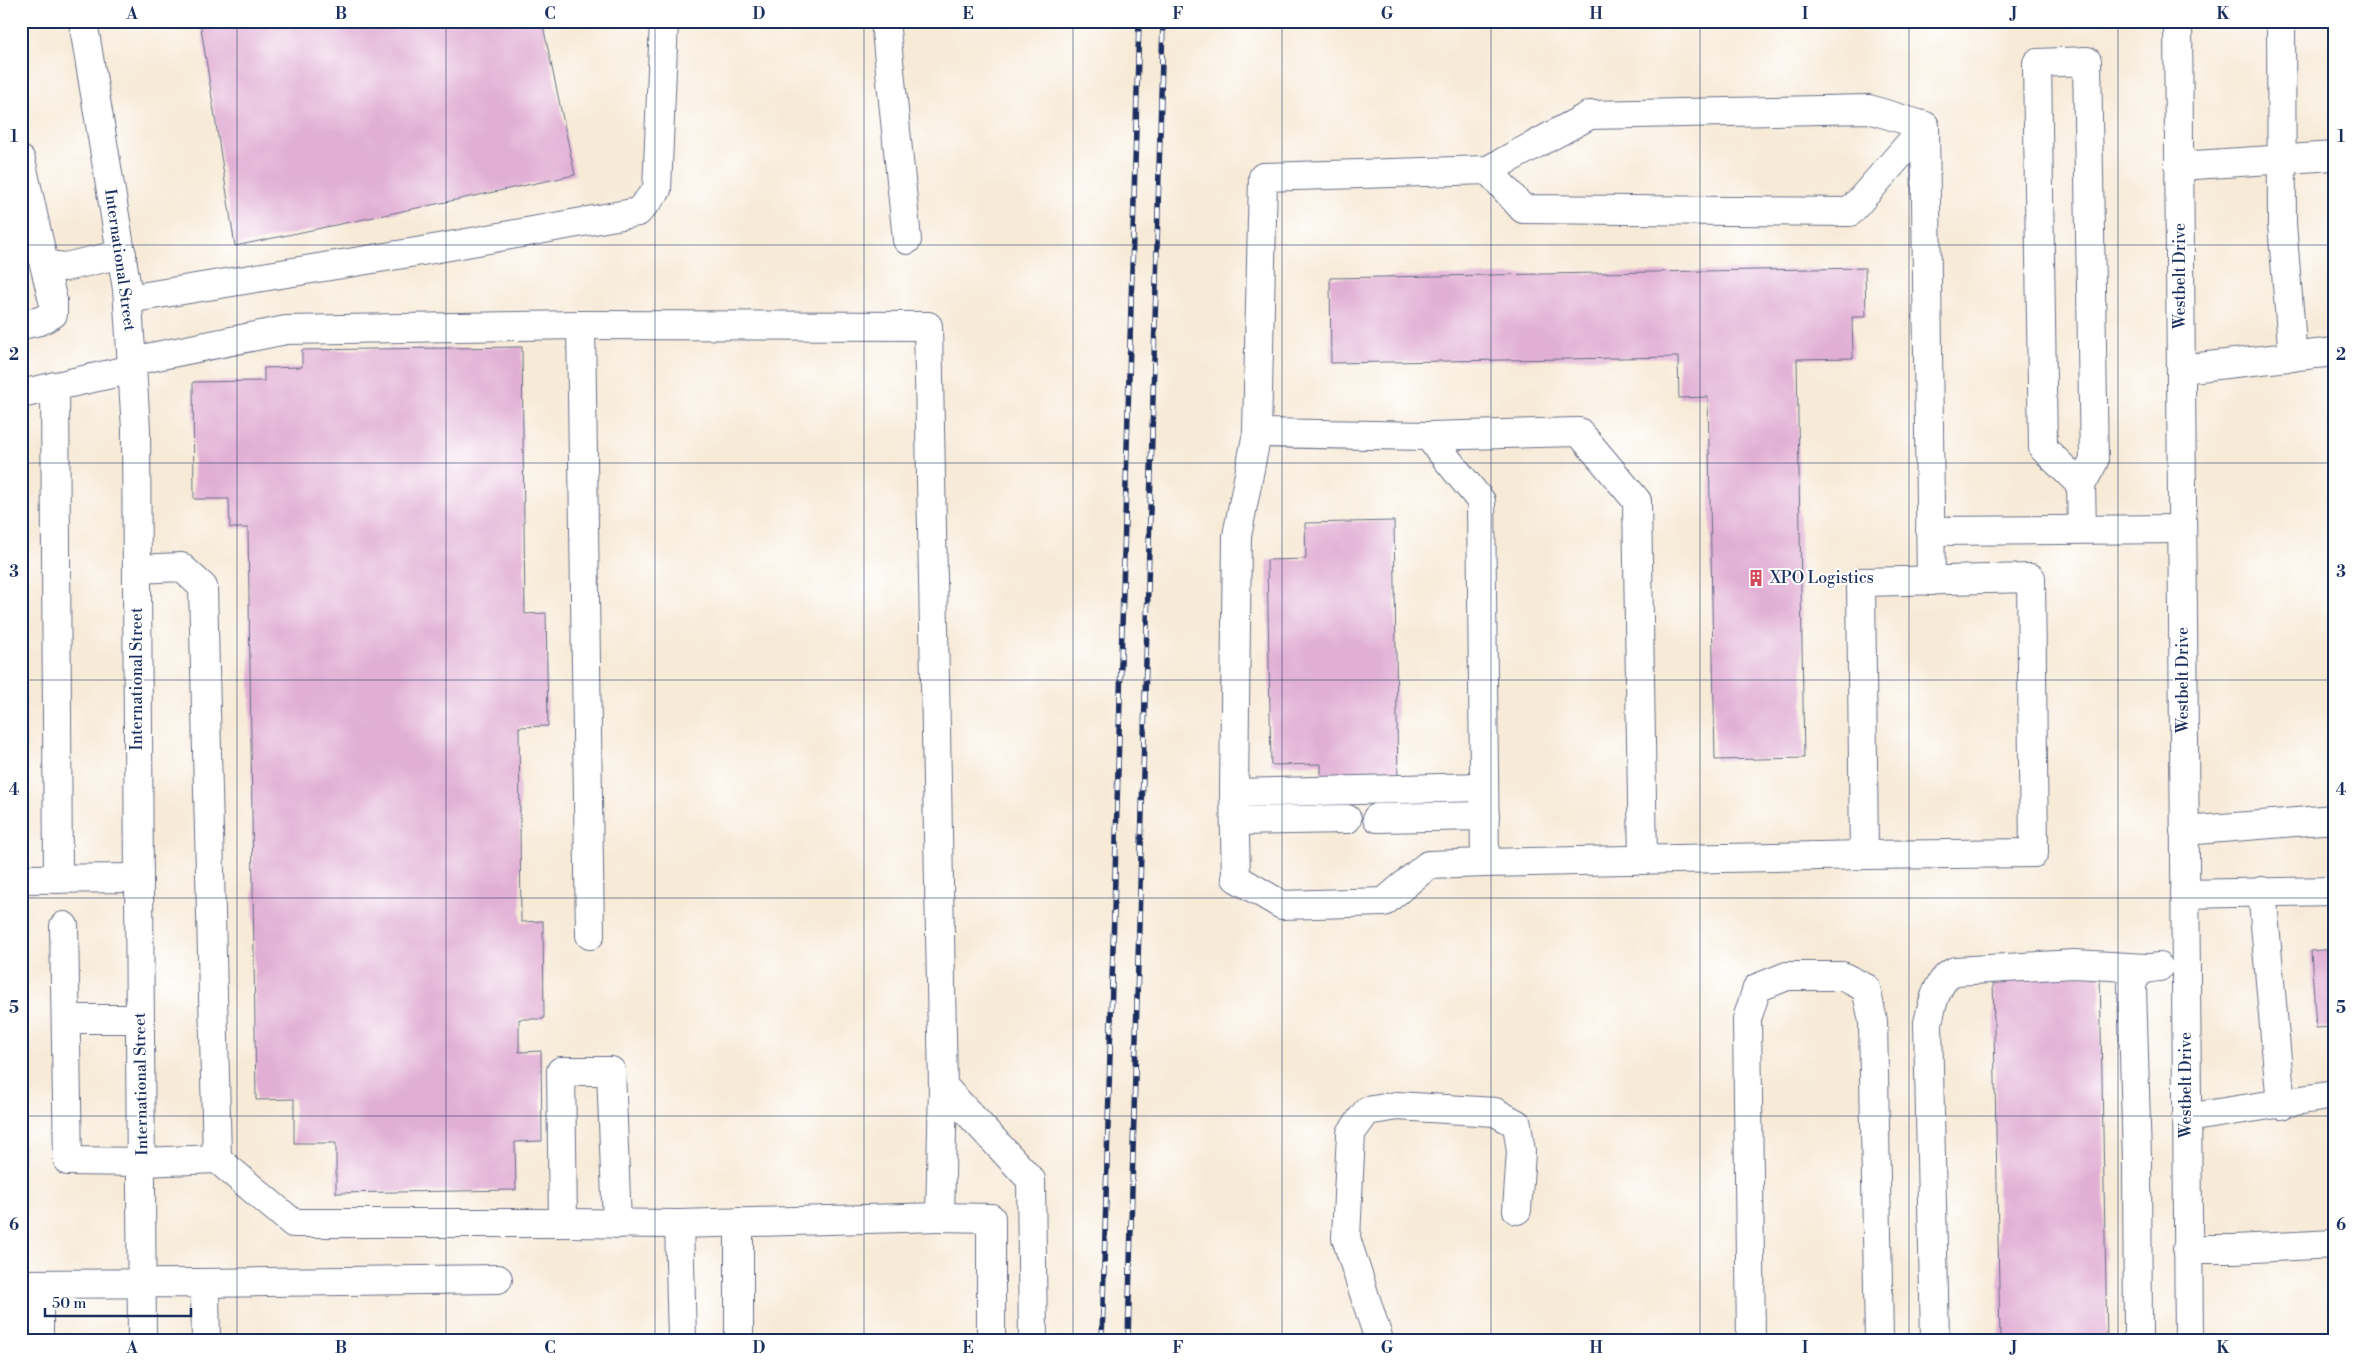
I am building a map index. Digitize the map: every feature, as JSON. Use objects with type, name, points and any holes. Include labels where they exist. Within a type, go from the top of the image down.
[{"type":"street","name":"International Street","points":[[83,21],[128,299],[136,428],[142,1340]]},
{"type":"street","points":[[128,299],[422,251],[638,212],[657,190],[664,21]]},
{"type":"street","points":[[885,21],[908,240]]},
{"type":"street","name":"Westbelt Drive","points":[[2178,21],[2189,1340]]},
{"type":"street","points":[[2281,21],[2282,224],[2293,357]]},
{"type":"street","points":[[2081,486],[2043,448],[2037,63],[2087,61],[2094,461],[2081,486],[2082,529]]},
{"type":"street","points":[[1864,856],[1861,582],[2032,578],[2034,853],[1428,865],[1384,902],[1282,905],[1236,878],[1234,793],[1237,536],[1257,433],[1263,177],[1488,170],[1590,115],[1869,109],[1925,126]]},
{"type":"street","points":[[1488,170],[1523,209],[1850,212],[1925,126]]},
{"type":"street","points":[[1925,126],[1931,581]]},
{"type":"street","points":[[2179,166],[2334,156]]},
{"type":"street","points":[[21,160],[53,301],[53,314],[40,321],[21,324]]},
{"type":"street","points":[[44,264],[65,267],[122,254]]},
{"type":"street","points":[[581,326],[590,935]]},
{"type":"street","points":[[21,394],[132,365],[286,330],[581,326],[928,326],[943,1086],[940,1217]]},
{"type":"street","points":[[2181,369],[2334,352]]},
{"type":"street","points":[[55,386],[58,878]]},
{"type":"street","points":[[1257,433],[1428,436],[1579,432],[1637,501],[1642,860]]},
{"type":"street","points":[[1428,436],[1481,501],[1485,863]]},
{"type":"street","points":[[1930,531],[2182,529]]},
{"type":"street","points":[[137,569],[181,567],[203,587],[216,1159]]},
{"type":"street","points":[[1234,793],[1484,787]]},
{"type":"street","points":[[1377,818],[1484,816]]},
{"type":"street","points":[[1234,822],[1346,819]]},
{"type":"street","points":[[2184,831],[2334,819]]},
{"type":"street","points":[[21,879],[138,878]]},
{"type":"street","points":[[2262,891],[2281,1105]]},
{"type":"street","points":[[2185,894],[2334,891]]},
{"type":"street","points":[[64,926],[68,1162],[216,1159],[294,1223],[679,1224],[940,1217],[990,1218],[991,1340]]},
{"type":"street","points":[[1935,1340],[1928,1023],[1941,983],[1948,974],[1955,970],[2074,964],[2147,968],[2185,966]]},
{"type":"street","points":[[2138,1340],[2137,1160],[2132,986],[2133,980],[2140,971],[2147,968]]},
{"type":"street","points":[[1751,1340],[1747,1018],[1757,988],[1787,976],[1842,976],[1866,988],[1873,1021],[1880,1340]]},
{"type":"street","points":[[66,1019],[139,1019]]},
{"type":"street","points":[[563,1223],[561,1071],[611,1071],[617,1224]]},
{"type":"street","points":[[943,1086],[1031,1180],[1034,1340]]},
{"type":"street","points":[[2186,1118],[2281,1105],[2334,1095]]},
{"type":"street","points":[[1379,1340],[1346,1238],[1352,1133],[1367,1111],[1397,1106],[1495,1112],[1517,1124],[1521,1152],[1517,1210]]},
{"type":"street","points":[[739,1340],[740,1222]]},
{"type":"street","points":[[679,1224],[682,1340]]},
{"type":"street","points":[[2187,1249],[2234,1249],[2334,1244]]},
{"type":"street","points":[[40,1340],[30,1284],[498,1279]]},
{"type":"street","points":[[198,1283],[205,1293],[206,1340]]},
{"type":"building","points":[[200,21],[542,21],[575,175],[235,246]]},
{"type":"building","name":"XPO Logistics","points":[[1865,268],[1866,317],[1852,317],[1853,358],[1797,359],[1804,758],[1715,760],[1708,397],[1679,398],[1678,357],[1331,363],[1330,278]]},
{"type":"building","points":[[522,347],[525,614],[546,613],[548,726],[519,727],[521,922],[543,921],[544,1019],[519,1019],[519,1052],[541,1051],[542,1141],[515,1142],[516,1190],[336,1193],[336,1143],[294,1143],[294,1099],[256,1100],[248,528],[230,528],[229,499],[194,499],[193,382],[264,381],[264,368],[302,367],[302,350]]},
{"type":"building","points":[[21,462],[23,462],[27,858],[21,858]]},
{"type":"building","points":[[1394,521],[1398,783],[1321,784],[1321,764],[1271,765],[1267,560],[1306,559],[1305,523]]},
{"type":"building","points":[[2334,949],[2334,1027],[2316,1028],[2311,951]]},
{"type":"building","points":[[2100,974],[2107,1340],[2000,1340],[1993,976]]},
{"type":"building","points":[[21,1088],[23,1088],[24,1162],[21,1162]]},
{"type":"railway","points":[[1102,1340],[1139,21]]},
{"type":"railway","points":[[1128,1340],[1163,21]]},
{"type":"place","name":"XPO Logistics","points":[[1756,578]]}]
